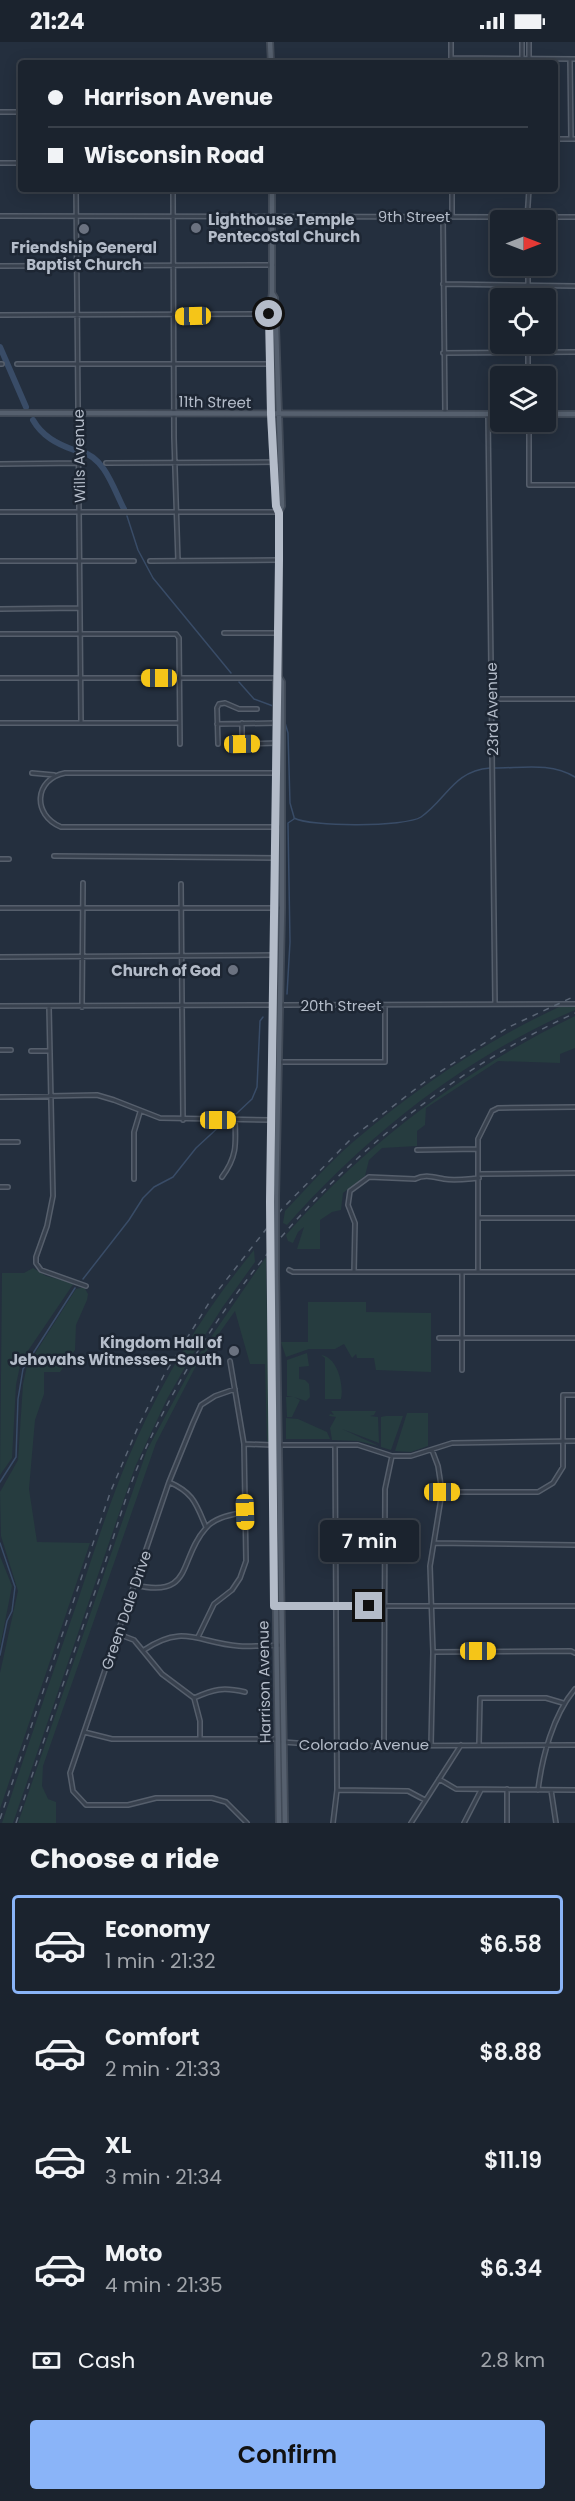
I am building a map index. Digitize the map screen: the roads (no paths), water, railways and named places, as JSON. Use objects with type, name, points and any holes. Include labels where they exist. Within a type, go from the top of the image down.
[{"type":"main road","points":[[270,42],[271,60]]},
{"type":"main road","name":"Harrison Avenue","points":[[272,192],[273,265],[269,314],[271,414],[277,462]]},
{"type":"main road","name":"Harrison Avenue","points":[[272,293],[275,298],[276,506],[279,513],[279,678],[276,682],[279,908],[273,1005],[270,1202],[278,1606],[282,1645],[279,1823]]},
{"type":"main road","name":"11th Street","points":[[0,413],[488,414]]},
{"type":"main road","points":[[556,414],[575,414]]},
{"type":"main road","name":"Harrison Avenue","points":[[273,1274],[280,1005],[279,827],[282,682],[279,678]]},
{"type":"main road","name":"Harrison Avenue","points":[[278,1606],[275,1645],[285,1823]]},
{"type":"street","points":[[451,42],[451,60]]},
{"type":"street","points":[[522,42],[522,60]]},
{"type":"street","points":[[528,60],[529,42]]},
{"type":"street","points":[[550,60],[573,59],[573,139]]},
{"type":"street","points":[[0,112],[18,112]]},
{"type":"street","points":[[0,163],[18,163]]},
{"type":"street","name":"Wills Avenue","points":[[76,192],[81,723]]},
{"type":"street","points":[[173,192],[174,413],[178,561]]},
{"type":"street","points":[[452,192],[452,216]]},
{"type":"street","points":[[528,210],[529,192]]},
{"type":"street","name":"9th Street","points":[[0,216],[273,215],[490,218]]},
{"type":"street","points":[[443,216],[445,413]]},
{"type":"street","name":"9th Street","points":[[556,218],[575,217]]},
{"type":"street","points":[[0,266],[273,265]]},
{"type":"street","points":[[528,276],[528,285]]},
{"type":"street","points":[[443,284],[575,286]]},
{"type":"street","points":[[0,315],[269,314]]},
{"type":"street","points":[[556,352],[575,352]]},
{"type":"street","points":[[444,353],[490,353]]},
{"type":"street","points":[[17,364],[270,364]]},
{"type":"street","name":"23rd Avenue","points":[[488,414],[495,1004]]},
{"type":"street","points":[[529,432],[529,485],[575,484]]},
{"type":"street","points":[[106,464],[277,462]]},
{"type":"street","points":[[0,464],[79,463]]},
{"type":"street","points":[[0,512],[279,513]]},
{"type":"street","points":[[150,561],[279,560]]},
{"type":"street","points":[[0,561],[134,561]]},
{"type":"street","points":[[0,609],[80,608]]},
{"type":"street","points":[[0,634],[172,632],[178,638],[180,744]]},
{"type":"street","points":[[224,633],[279,633]]},
{"type":"street","points":[[0,678],[279,678]]},
{"type":"street","points":[[492,699],[575,699]]},
{"type":"street","points":[[218,744],[217,708],[222,704],[238,709],[257,709]]},
{"type":"street","points":[[0,723],[179,723]]},
{"type":"street","points":[[242,723],[242,744],[277,743]]},
{"type":"street","points":[[217,724],[277,723]]},
{"type":"street","points":[[32,774],[56,776],[65,774],[277,774]]},
{"type":"street","points":[[56,776],[46,784],[40,802],[48,819],[61,827],[279,827]]},
{"type":"street","points":[[54,856],[277,858]]},
{"type":"street","points":[[0,860],[9,859]]},
{"type":"street","points":[[82,1007],[83,883]]},
{"type":"street","points":[[181,884],[183,1120]]},
{"type":"street","points":[[0,908],[279,908]]},
{"type":"street","points":[[0,957],[275,955]]},
{"type":"street","name":"20th Street","points":[[0,1006],[575,1004]]},
{"type":"street","points":[[277,1062],[385,1062],[385,1005]]},
{"type":"street","points":[[50,1007],[52,1207],[36,1263],[41,1270],[86,1286]]},
{"type":"street","points":[[0,1050],[11,1050]]},
{"type":"street","points":[[31,1051],[50,1051]]},
{"type":"street","points":[[0,1097],[97,1095],[160,1118],[271,1120]]},
{"type":"street","points":[[478,1272],[478,1139],[492,1111],[498,1108],[575,1107]]},
{"type":"street","points":[[134,1179],[134,1132],[140,1112]]},
{"type":"street","points":[[222,1177],[232,1165],[236,1152],[235,1120]]},
{"type":"street","points":[[0,1142],[18,1142]]},
{"type":"street","points":[[417,1149],[478,1149]]},
{"type":"street","points":[[354,1272],[355,1223],[348,1205],[350,1191],[369,1178],[415,1179],[420,1176],[436,1176],[443,1179],[575,1173]]},
{"type":"street","points":[[0,1187],[8,1187]]},
{"type":"street","points":[[478,1218],[575,1218]]},
{"type":"street","points":[[290,1270],[293,1272],[575,1272]]},
{"type":"street","points":[[462,1273],[462,1370]]},
{"type":"street","points":[[439,1338],[575,1338]]},
{"type":"street","points":[[198,1637],[214,1604],[232,1590],[240,1578],[246,1561],[244,1444],[230,1361]]},
{"type":"street","name":"Green Dale Drive","points":[[235,1389],[215,1396],[201,1405],[169,1482],[70,1773],[73,1791],[86,1805],[133,1804],[156,1798],[212,1798],[226,1802],[247,1823]]},
{"type":"street","points":[[442,1492],[538,1492],[553,1483],[563,1467],[563,1395],[575,1395]]},
{"type":"street","points":[[244,1444],[358,1445],[392,1456],[411,1456],[452,1443],[575,1441]]},
{"type":"street","points":[[333,1823],[337,1790],[335,1445]]},
{"type":"street","points":[[431,1745],[433,1652],[430,1566],[442,1492],[438,1466],[432,1450]]},
{"type":"street","points":[[384,1746],[385,1489],[392,1456]]},
{"type":"street","points":[[169,1482],[193,1497],[206,1527]]},
{"type":"street","points":[[135,1585],[156,1590],[171,1586],[181,1575],[206,1527],[224,1516],[245,1512]]},
{"type":"street","points":[[434,1543],[575,1545]]},
{"type":"street","points":[[278,1606],[575,1606]]},
{"type":"street","points":[[118,1634],[134,1640],[162,1674],[194,1698],[200,1721],[200,1739]]},
{"type":"street","points":[[144,1650],[160,1640],[179,1635],[237,1646],[282,1645]]},
{"type":"street","points":[[433,1652],[571,1651],[575,1653]]},
{"type":"street","points":[[194,1698],[215,1689],[245,1692]]},
{"type":"street","points":[[538,1790],[540,1768],[563,1703],[575,1689]]},
{"type":"street","points":[[479,1744],[480,1698],[546,1698],[563,1703]]},
{"type":"street","name":"Colorado Avenue","points":[[84,1732],[112,1739],[275,1738],[281,1741],[337,1746],[575,1745]]},
{"type":"street","points":[[411,1823],[461,1745]]},
{"type":"street","points":[[439,1779],[456,1789],[575,1790]]},
{"type":"street","points":[[507,1789],[507,1823]]},
{"type":"street","points":[[337,1790],[408,1791],[425,1800]]},
{"type":"street","points":[[464,1823],[481,1790]]},
{"type":"street","points":[[551,1790],[556,1823]]},
{"type":"waterway","points":[[0,347],[26,407]]},
{"type":"waterway","points":[[33,420],[50,439],[74,450]]},
{"type":"waterway","points":[[82,452],[90,455],[103,468],[124,509]]},
{"type":"waterway","points":[[127,516],[138,550],[153,578],[231,673]]},
{"type":"waterway","points":[[239,682],[254,699],[273,706]]},
{"type":"waterway","points":[[283,716],[288,733],[290,803],[294,817]]},
{"type":"waterway","points":[[294,818],[337,824],[397,823],[412,820],[430,810],[451,787],[467,774],[490,768]]},
{"type":"waterway","points":[[495,768],[556,769],[575,777]]},
{"type":"waterway","points":[[287,994],[290,942],[288,823],[294,819]]},
{"type":"waterway","points":[[236,1114],[252,1099],[257,1087],[260,1021],[263,1017]]},
{"type":"waterway","points":[[83,1279],[129,1220],[143,1198],[154,1187],[173,1177],[196,1148],[222,1124]]},
{"type":"waterway","points":[[0,1482],[16,1457],[18,1399],[23,1369],[75,1288]]},
{"type":"waterway","points":[[0,1543],[15,1587],[12,1611],[7,1621],[0,1655]]},
{"type":"railway","points":[[0,1819],[110,1493],[138,1427],[164,1375],[212,1298],[282,1209],[354,1136],[426,1081],[509,1027],[575,996]]},
{"type":"railway","points":[[16,1823],[139,1464],[181,1380],[222,1314],[269,1251],[321,1193],[378,1140],[440,1092],[506,1049],[575,1013]]},
{"type":"place","name":"Lighthouse Temple Pentecostal Church","points":[[196,228]]},
{"type":"place","name":"Friendship General Baptist Church","points":[[84,229]]},
{"type":"place","name":"Church of God","points":[[233,970]]},
{"type":"place","name":"Kingdom Hall of Jehovahs Witnesses-South","points":[[234,1351]]}]
